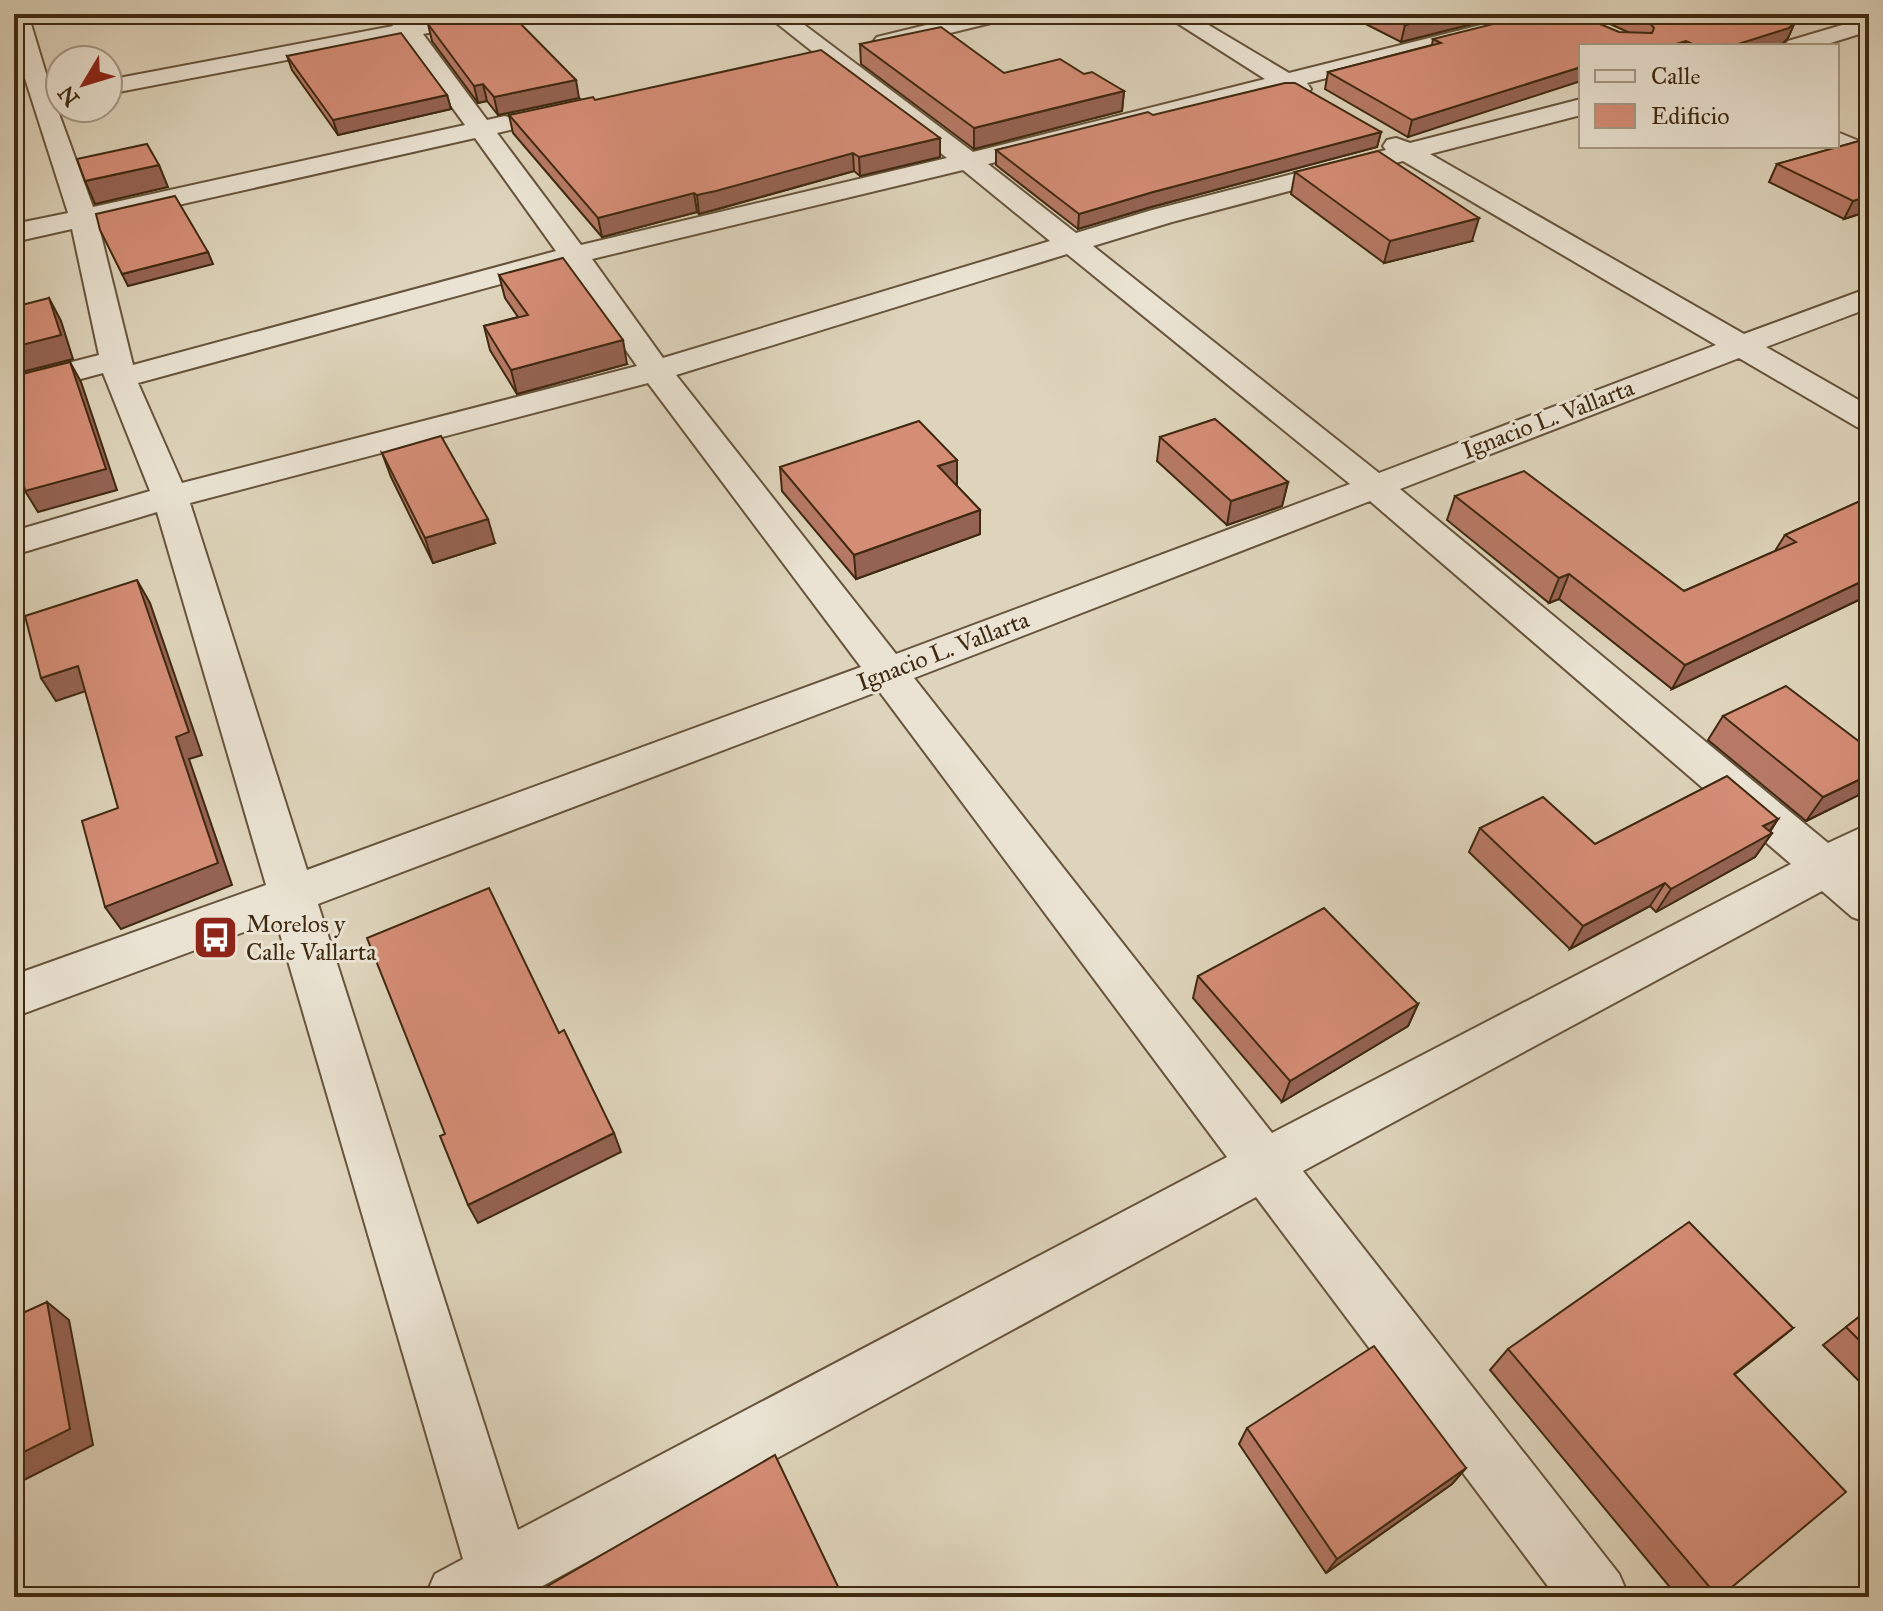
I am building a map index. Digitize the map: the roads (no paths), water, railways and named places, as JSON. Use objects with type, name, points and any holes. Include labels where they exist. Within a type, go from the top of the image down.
[{"type":"street","points":[[17,14],[39,101],[83,217],[117,369],[170,497],[293,895],[488,1589],[1265,1164],[1847,855]]},
{"type":"street","points":[[124,83],[401,22],[491,14]]},
{"type":"street","points":[[776,14],[815,58],[968,161],[1373,485],[1847,855],[1869,904]]},
{"type":"street","points":[[815,58],[999,14]]},
{"type":"street","points":[[1174,14],[1322,102]]},
{"type":"street","points":[[14,387],[117,369],[968,161],[1284,80],[1563,16]]},
{"type":"street","points":[[401,22],[656,371],[1596,1597]]},
{"type":"street","points":[[1803,44],[1869,24]]},
{"type":"street","points":[[14,543],[170,497],[656,371],[1068,243],[1579,108]]},
{"type":"street","points":[[14,233],[525,120]]},
{"type":"street","points":[[1372,132],[1869,420]]},
{"type":"street","points":[[1839,141],[1869,155]]},
{"type":"street","name":"Ignacio L. Vallarta","points":[[14,996],[889,672],[1869,297]]},
{"type":"place","name":"Morelos y Calle Vallarta","points":[[215,938]]}]
